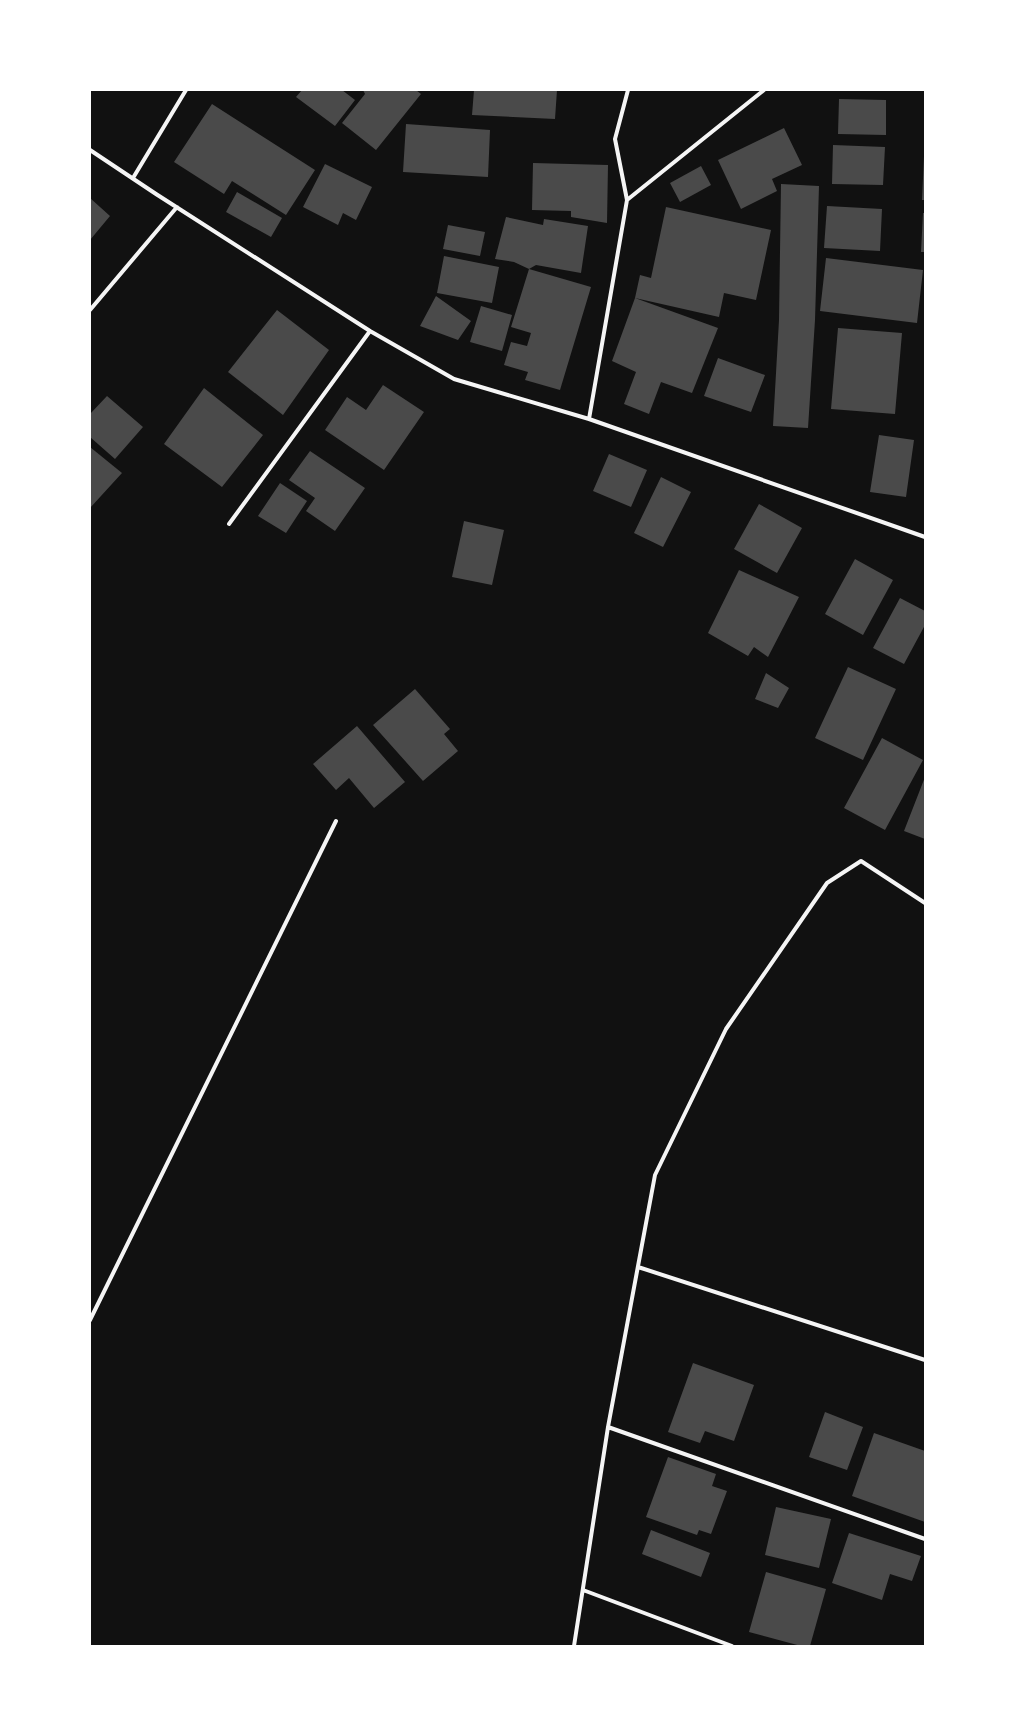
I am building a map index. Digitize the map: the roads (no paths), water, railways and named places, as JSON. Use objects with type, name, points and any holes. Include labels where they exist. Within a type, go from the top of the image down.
[{"type":"street","points":[[133,178],[186,90]]},
{"type":"street","points":[[589,419],[627,200],[615,139],[628,90]]},
{"type":"street","points":[[627,200],[764,90]]},
{"type":"street","points":[[90,150],[370,331],[454,380],[589,419],[925,537]]},
{"type":"street","points":[[90,310],[177,207]]},
{"type":"street","points":[[229,524],[370,331]]},
{"type":"street","points":[[90,1320],[336,821]]},
{"type":"street","points":[[574,1646],[608,1427],[655,1175],[726,1029],[827,883],[861,861],[925,903]]},
{"type":"street","points":[[638,1267],[925,1360]]},
{"type":"street","points":[[608,1427],[925,1539]]},
{"type":"street","points":[[583,1590],[732,1646]]}]
